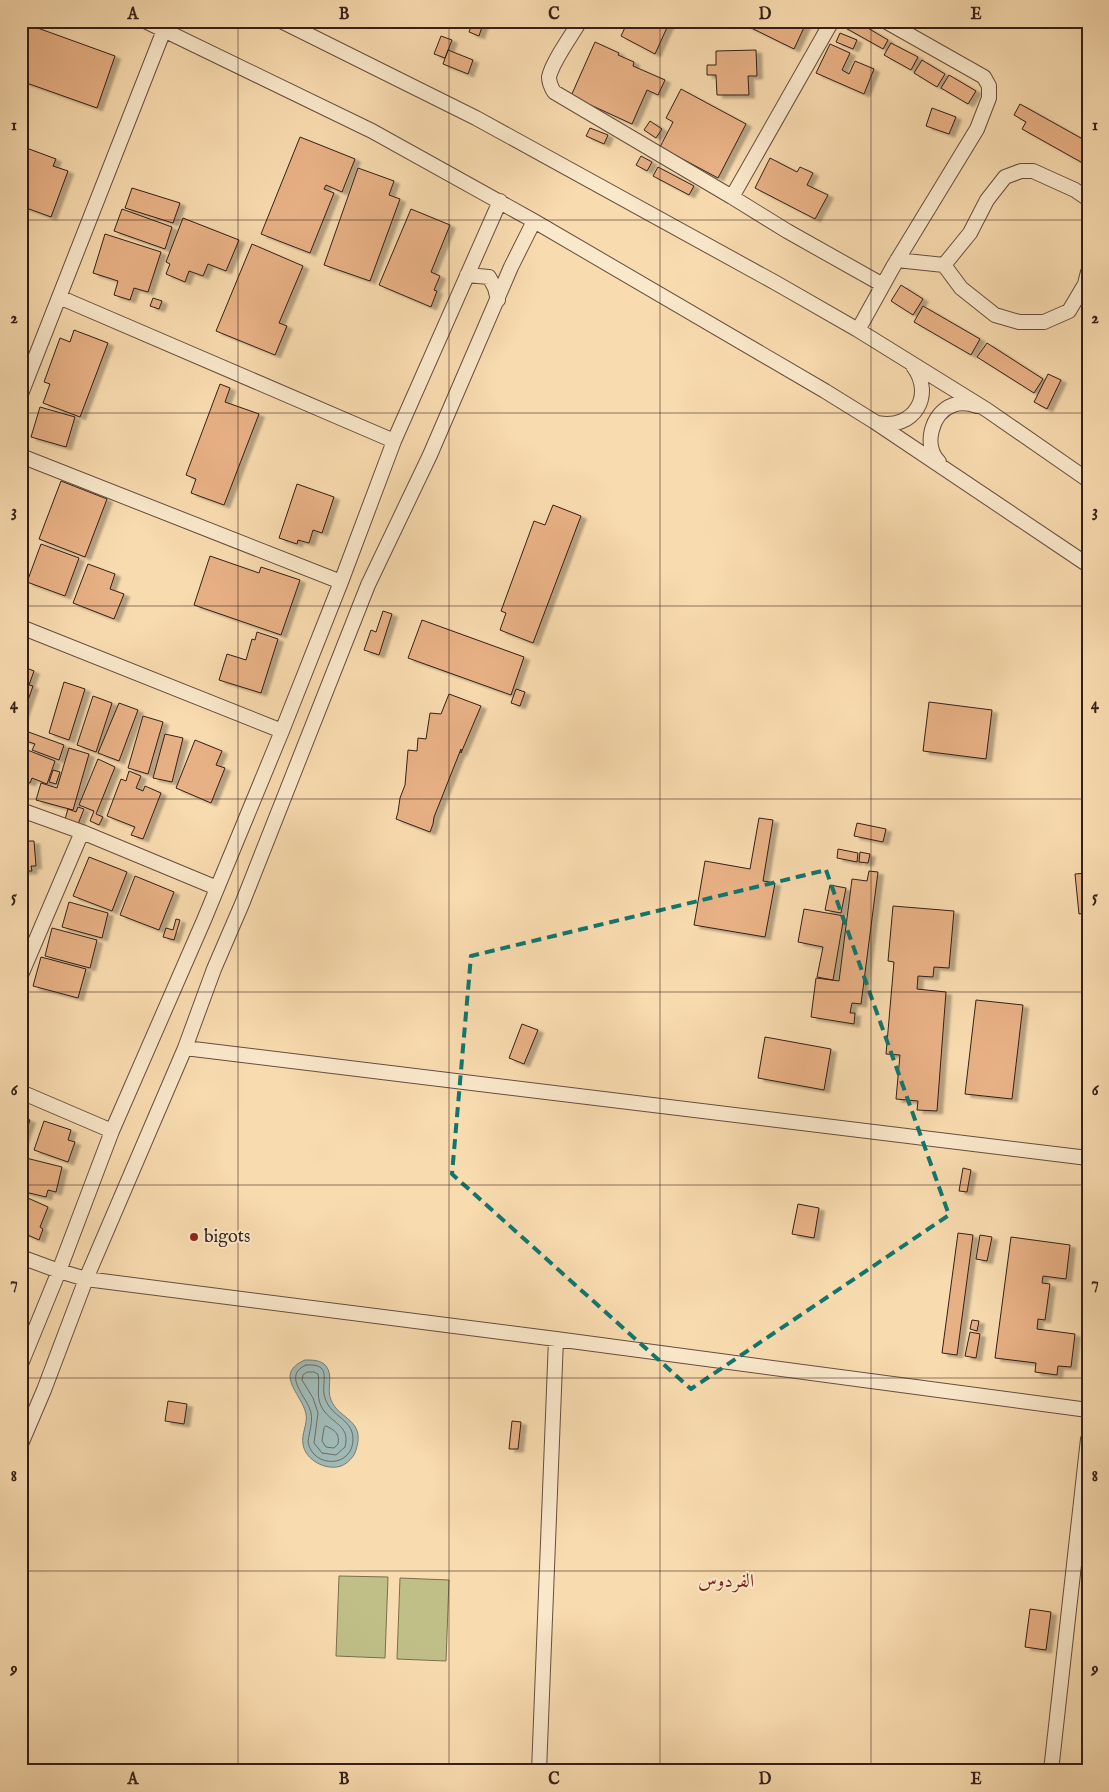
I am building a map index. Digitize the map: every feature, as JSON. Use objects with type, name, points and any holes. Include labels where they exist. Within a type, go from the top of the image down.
[{"type":"street","points":[[146,21],[372,131],[500,201],[825,391],[875,422],[1088,565]]},
{"type":"street","points":[[281,21],[476,118],[776,283],[858,330],[987,410],[1088,480]]},
{"type":"street","points":[[580,21],[554,65],[550,84],[554,92],[787,231],[883,285]]},
{"type":"street","points":[[732,197],[832,21]]},
{"type":"street","points":[[858,330],[897,260],[977,129],[989,98],[989,86],[984,77],[885,21]]},
{"type":"street","points":[[21,394],[164,30]]},
{"type":"street","points":[[944,265],[970,233],[987,200],[1004,178],[1021,172],[1033,171],[1075,190],[1088,199]]},
{"type":"street","points":[[21,1364],[59,1271],[112,1131],[282,732],[342,582],[394,441],[500,201]]},
{"type":"street","points":[[21,1444],[44,1390],[86,1279],[185,1048],[214,969],[242,904],[368,585],[430,455],[511,267],[534,221]]},
{"type":"street","points":[[897,260],[944,265],[961,288],[995,315],[1019,322],[1044,322],[1069,311],[1085,284],[1088,272]]},
{"type":"street","points":[[467,275],[489,277],[495,288],[498,300]]},
{"type":"street","points":[[60,297],[394,441]]},
{"type":"street","points":[[875,422],[894,424],[903,421],[912,415],[918,407],[923,389],[921,379],[911,363]]},
{"type":"street","points":[[944,469],[934,458],[930,449],[933,427],[937,418],[944,410],[953,405],[963,403],[987,410]]},
{"type":"street","points":[[21,456],[342,582]]},
{"type":"street","points":[[21,627],[282,732]]},
{"type":"street","points":[[21,810],[82,832],[217,888]]},
{"type":"street","points":[[21,975],[82,832]]},
{"type":"street","points":[[185,1048],[1088,1158]]},
{"type":"street","points":[[21,1092],[112,1131]]},
{"type":"street","points":[[21,1257],[86,1279],[1088,1410]]},
{"type":"street","points":[[539,1771],[556,1339]]},
{"type":"street","points":[[1051,1771],[1088,1439]]},
{"type":"highlighted area","points":[[826,870],[949,1215],[691,1389],[452,1174],[471,956]]},
{"type":"shaded area","points":[[339,1576],[388,1577],[385,1658],[336,1656]]},
{"type":"shaded area","points":[[400,1578],[449,1580],[446,1661],[397,1659]]},
{"type":"water","points":[[305,1360],[319,1361],[326,1366],[330,1378],[329,1391],[331,1400],[335,1407],[355,1426],[358,1440],[355,1453],[350,1460],[341,1466],[329,1467],[317,1463],[305,1450],[303,1440],[306,1414],[290,1378],[291,1372],[296,1366]]},
{"type":"building","points":[[473,21],[484,21],[479,36],[469,32]]},
{"type":"building","points":[[628,21],[670,21],[655,54],[621,36]]},
{"type":"building","points":[[737,21],[807,21],[794,49]]},
{"type":"building","points":[[814,21],[822,21],[818,28],[812,25]]},
{"type":"building","points":[[845,21],[856,21],[888,40],[883,49],[842,26]]},
{"type":"building","points":[[21,22],[115,56],[97,108],[21,81]]},
{"type":"building","points":[[840,33],[857,40],[853,49],[836,42]]},
{"type":"building","points":[[441,36],[452,40],[445,58],[434,54]]},
{"type":"building","points":[[595,42],[634,62],[633,66],[665,80],[658,95],[647,90],[632,124],[571,96]]},
{"type":"building","points":[[891,43],[918,57],[911,70],[884,55]]},
{"type":"building","points":[[830,44],[850,53],[842,70],[849,74],[855,61],[874,69],[864,94],[816,73]]},
{"type":"building","points":[[448,50],[473,60],[468,74],[443,64]]},
{"type":"building","points":[[756,50],[757,76],[748,76],[749,95],[717,95],[716,75],[707,75],[707,65],[716,65],[716,51]]},
{"type":"building","points":[[922,60],[945,74],[937,87],[914,73]]},
{"type":"building","points":[[949,75],[976,91],[968,104],[941,88]]},
{"type":"building","points":[[681,89],[746,124],[718,178],[660,147],[673,122],[666,118]]},
{"type":"building","points":[[1020,104],[1088,142],[1088,166],[1022,129],[1026,122],[1014,115]]},
{"type":"building","points":[[932,108],[956,117],[949,134],[926,126]]},
{"type":"building","points":[[650,121],[662,129],[656,138],[644,130]]},
{"type":"building","points":[[590,128],[608,135],[604,144],[586,136]]},
{"type":"building","points":[[300,137],[355,159],[342,192],[326,185],[324,189],[334,193],[310,253],[261,234]]},
{"type":"building","points":[[21,146],[56,159],[53,166],[68,171],[51,217],[21,206]]},
{"type":"building","points":[[641,156],[652,162],[647,171],[636,165]]},
{"type":"building","points":[[770,158],[797,172],[800,167],[813,173],[807,185],[828,195],[815,219],[755,188]]},
{"type":"building","points":[[658,167],[694,186],[689,195],[653,176]]},
{"type":"building","points":[[358,168],[394,181],[389,195],[400,199],[370,281],[324,265]]},
{"type":"building","points":[[132,188],[180,203],[173,223],[125,208]]},
{"type":"building","points":[[122,209],[172,227],[165,249],[114,231]]},
{"type":"building","points":[[411,209],[450,225],[431,272],[440,276],[434,290],[437,291],[431,307],[379,285]]},
{"type":"building","points":[[183,218],[239,240],[226,271],[208,264],[203,276],[189,271],[185,282],[166,274],[170,264],[166,262]]},
{"type":"building","points":[[105,234],[161,252],[148,292],[134,288],[130,300],[114,295],[118,281],[93,273]]},
{"type":"building","points":[[252,244],[303,266],[279,323],[287,326],[275,355],[216,331]]},
{"type":"building","points":[[901,285],[923,299],[913,315],[891,301]]},
{"type":"building","points":[[153,298],[162,301],[159,309],[150,306]]},
{"type":"building","points":[[923,306],[980,339],[971,355],[914,322]]},
{"type":"building","points":[[74,330],[108,343],[80,417],[43,403],[50,384],[44,382],[60,338],[70,342]]},
{"type":"building","points":[[987,343],[1043,379],[1034,393],[977,357]]},
{"type":"building","points":[[1048,374],[1061,380],[1047,409],[1034,402]]},
{"type":"building","points":[[220,384],[230,388],[225,402],[259,414],[224,505],[191,493],[196,479],[186,475]]},
{"type":"building","points":[[40,407],[75,417],[66,447],[31,437]]},
{"type":"building","points":[[61,481],[107,499],[85,557],[39,539]]},
{"type":"building","points":[[297,484],[334,497],[322,533],[313,530],[309,543],[298,540],[297,544],[279,538]]},
{"type":"building","points":[[553,505],[581,516],[533,643],[500,630],[506,613],[501,611],[534,521],[545,525]]},
{"type":"building","points":[[41,544],[79,558],[65,596],[27,582]]},
{"type":"building","points":[[210,556],[259,573],[261,567],[300,580],[281,635],[194,605]]},
{"type":"building","points":[[88,564],[115,574],[110,589],[124,594],[114,619],[73,603]]},
{"type":"building","points":[[383,611],[392,614],[379,655],[364,650],[371,630],[376,632]]},
{"type":"building","points":[[422,620],[524,657],[511,695],[408,658]]},
{"type":"building","points":[[257,632],[278,639],[261,693],[219,680],[227,654],[246,660],[252,639],[255,640]]},
{"type":"building","points":[[21,666],[34,671],[29,685],[33,686],[21,720]]},
{"type":"building","points":[[64,682],[85,689],[69,740],[49,733]]},
{"type":"building","points":[[516,689],[525,692],[520,706],[511,703]]},
{"type":"building","points":[[449,694],[481,706],[461,753],[461,749],[434,817],[430,832],[396,819],[400,798],[405,785],[408,750],[417,751],[418,738],[426,739],[430,713],[441,714]]},
{"type":"building","points":[[93,696],[112,703],[96,752],[77,745]]},
{"type":"building","points":[[929,702],[992,710],[986,759],[923,751]]},
{"type":"building","points":[[119,703],[138,710],[119,761],[98,753]]},
{"type":"building","points":[[143,716],[163,722],[148,774],[128,768]]},
{"type":"building","points":[[23,730],[64,745],[59,760],[32,750],[35,744],[21,739]]},
{"type":"building","points":[[165,734],[183,738],[172,782],[153,778]]},
{"type":"building","points":[[195,740],[222,751],[216,765],[225,768],[211,803],[176,788]]},
{"type":"building","points":[[69,748],[89,754],[73,810],[36,800],[41,783],[57,788]]},
{"type":"building","points":[[25,749],[55,761],[47,784],[32,778],[30,783],[21,780],[21,759]]},
{"type":"building","points":[[98,759],[115,767],[96,814],[103,817],[99,825],[90,821],[94,811],[79,805]]},
{"type":"building","points":[[53,770],[60,772],[56,784],[49,782]]},
{"type":"building","points":[[129,771],[141,776],[136,788],[143,791],[145,786],[161,793],[143,839],[131,835],[135,827],[107,816],[121,779],[126,781]]},
{"type":"building","points":[[78,807],[84,809],[78,824],[65,819],[68,809],[76,812]]},
{"type":"building","points":[[759,818],[773,820],[763,881],[775,883],[765,937],[694,925],[705,861],[750,869]]},
{"type":"building","points":[[857,823],[886,829],[883,842],[854,836]]},
{"type":"building","points":[[21,841],[34,841],[36,866],[31,866],[32,871],[21,871]]},
{"type":"building","points":[[838,849],[858,853],[857,862],[837,858]]},
{"type":"building","points":[[860,852],[870,854],[868,863],[859,862]]},
{"type":"building","points":[[89,857],[127,872],[112,911],[73,896]]},
{"type":"building","points":[[869,871],[878,872],[861,1004],[852,1003],[850,1013],[855,1013],[854,1024],[811,1017],[816,978],[839,981],[852,879],[867,881]]},
{"type":"building","points":[[1088,873],[1088,913],[1079,914],[1075,874]]},
{"type":"building","points":[[135,876],[174,892],[159,930],[120,915]]},
{"type":"building","points":[[830,885],[846,888],[841,913],[825,910]]},
{"type":"building","points":[[69,902],[108,913],[102,938],[62,927]]},
{"type":"building","points":[[893,906],[954,911],[949,968],[934,967],[933,977],[918,976],[917,989],[946,992],[937,1111],[917,1110],[918,1101],[896,1099],[900,1055],[886,1054],[894,962],[888,961]]},
{"type":"building","points":[[804,909],[844,916],[833,980],[817,977],[823,947],[798,942]]},
{"type":"building","points":[[176,919],[180,920],[174,940],[163,937],[166,928],[173,930]]},
{"type":"building","points":[[52,928],[97,940],[90,968],[45,956]]},
{"type":"building","points":[[41,957],[86,969],[78,998],[33,986]]},
{"type":"building","points":[[976,1000],[1023,1005],[1012,1099],[965,1094]]},
{"type":"building","points":[[522,1024],[538,1030],[524,1064],[509,1058]]},
{"type":"building","points":[[765,1037],[831,1049],[824,1090],[758,1078]]},
{"type":"building","points":[[21,1117],[30,1120],[21,1145]]},
{"type":"building","points":[[44,1121],[71,1130],[68,1140],[75,1142],[68,1162],[34,1150]]},
{"type":"building","points":[[26,1158],[62,1167],[56,1192],[48,1190],[46,1197],[21,1191],[21,1179]]},
{"type":"building","points":[[963,1168],[971,1170],[967,1192],[959,1191]]},
{"type":"building","points":[[21,1195],[48,1207],[40,1227],[43,1229],[39,1240],[21,1232]]},
{"type":"building","points":[[798,1204],[819,1208],[814,1238],[792,1234]]},
{"type":"building","points":[[958,1233],[973,1235],[957,1355],[942,1353]]},
{"type":"building","points":[[980,1235],[992,1237],[987,1261],[976,1259]]},
{"type":"building","points":[[1011,1237],[1070,1245],[1066,1279],[1043,1276],[1042,1283],[1050,1284],[1045,1320],[1038,1319],[1037,1329],[1075,1334],[1071,1367],[1058,1366],[1057,1375],[1035,1372],[1036,1363],[995,1358]]},
{"type":"building","points":[[972,1320],[979,1321],[977,1331],[970,1329]]},
{"type":"building","points":[[970,1332],[980,1334],[976,1358],[965,1356]]},
{"type":"building","points":[[168,1401],[187,1404],[184,1424],[165,1421]]},
{"type":"building","points":[[512,1421],[521,1422],[518,1449],[509,1449]]},
{"type":"building","points":[[1030,1609],[1051,1612],[1046,1650],[1025,1647]]},
{"type":"place","name":"bigots","points":[[194,1237]]},
{"type":"district","name":"الفردوس","points":[[726,1582]]}]
